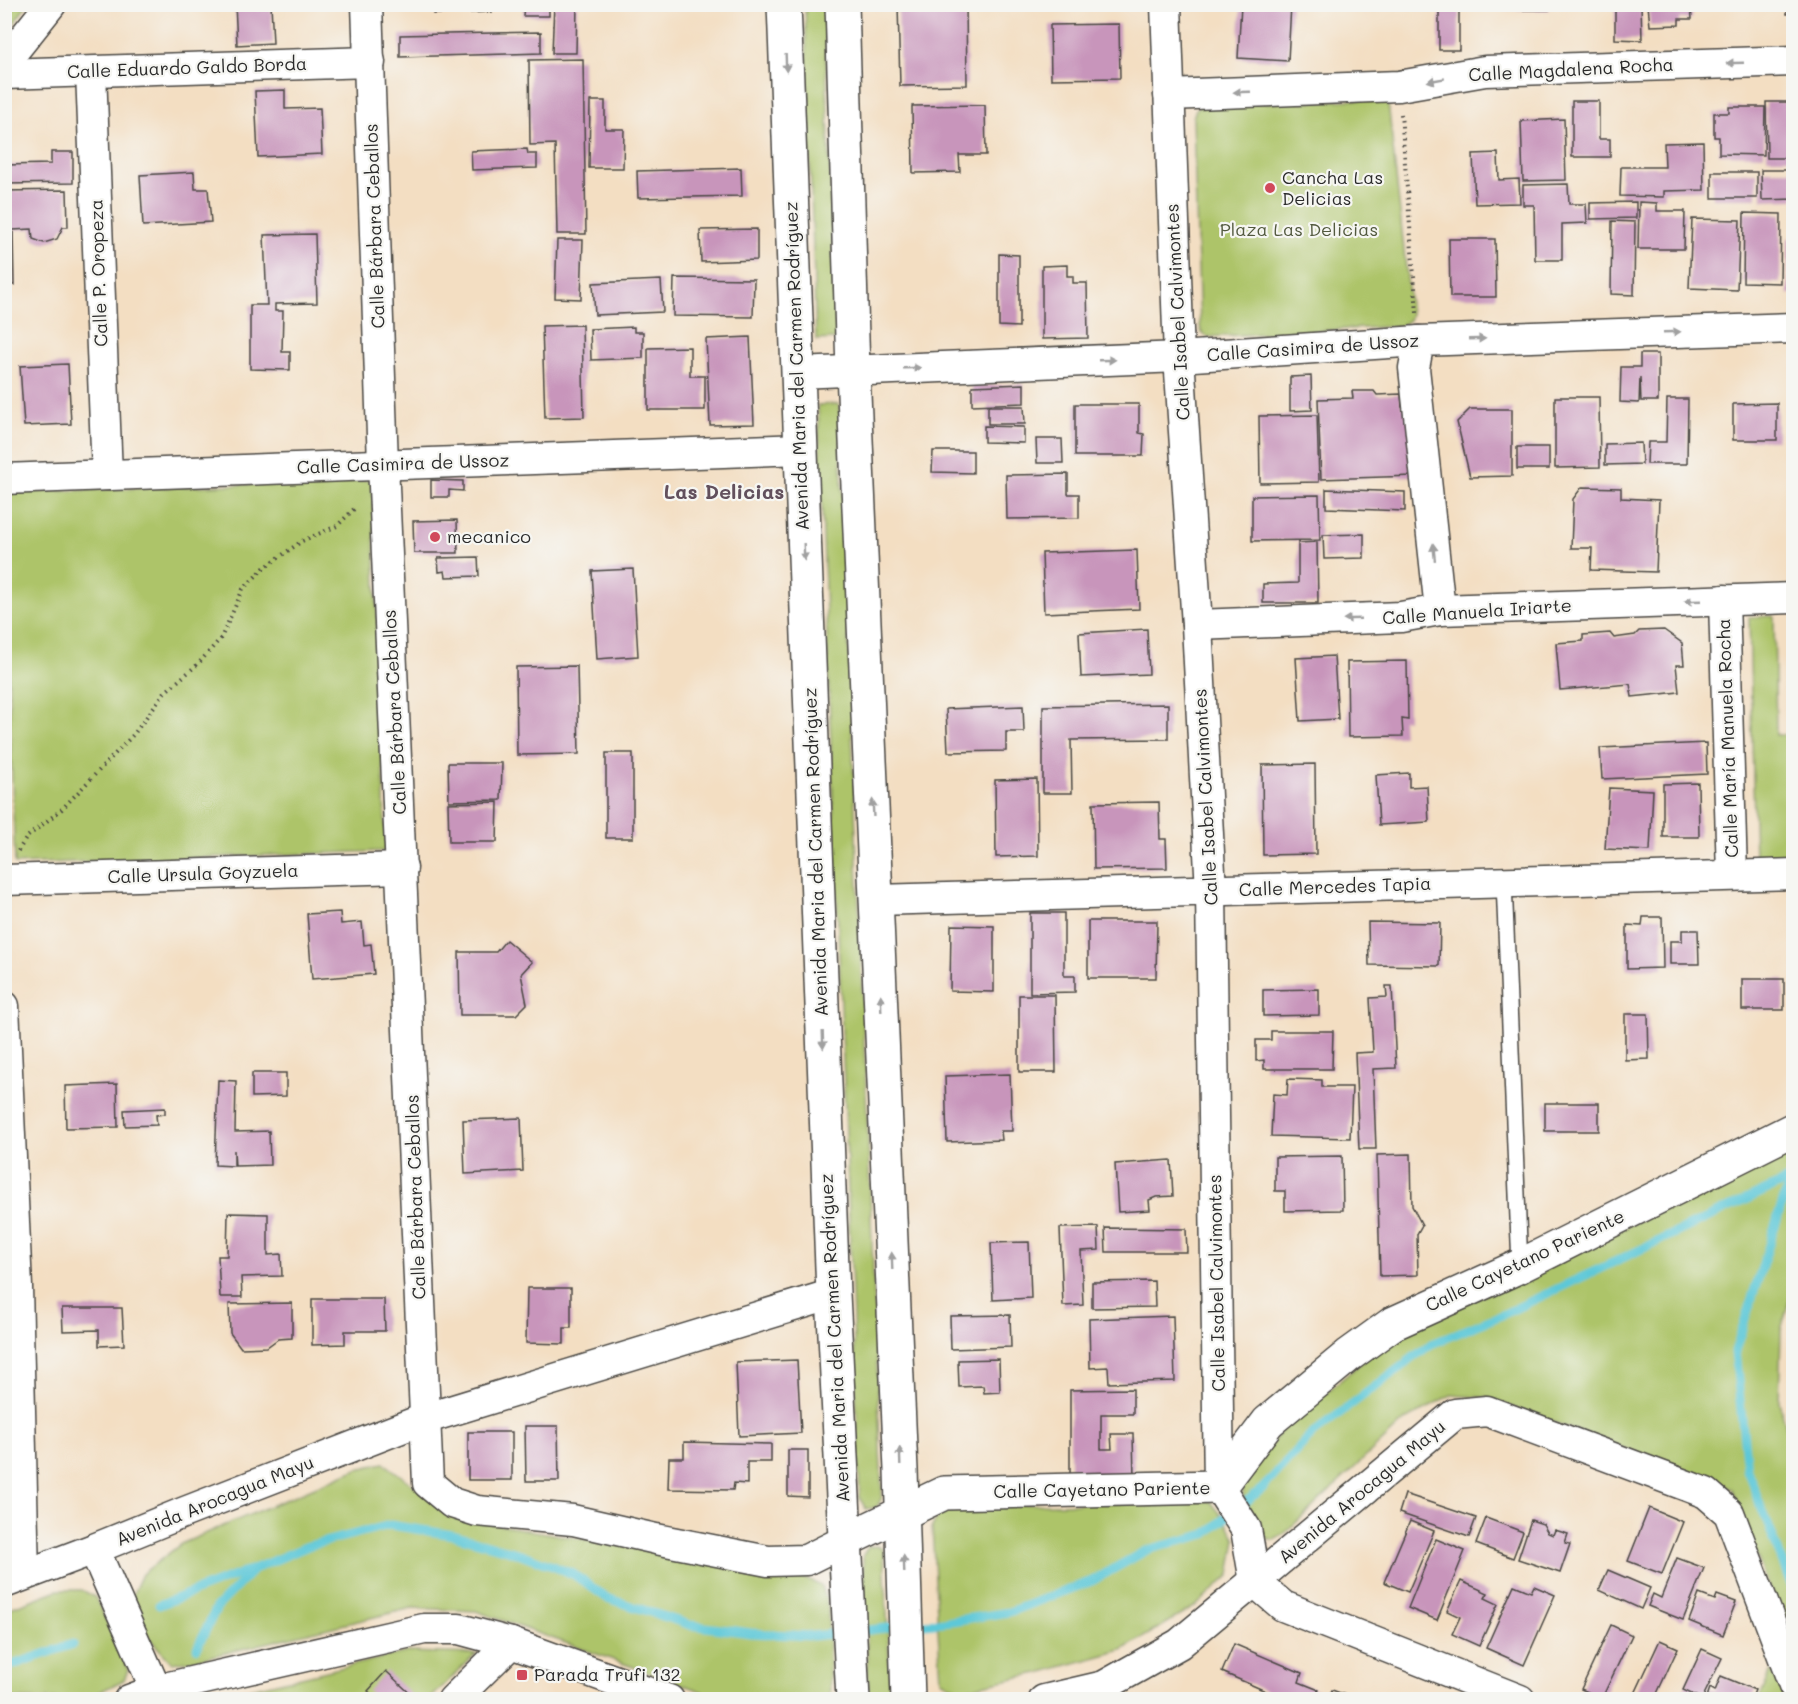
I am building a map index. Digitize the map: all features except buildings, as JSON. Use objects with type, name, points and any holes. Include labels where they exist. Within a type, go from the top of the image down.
[{"type":"street","points":[[4,63],[51,4]]},
{"type":"street","name":"Calle Bárbara Ceballos","points":[[367,4],[383,464],[424,1419]]},
{"type":"street","name":"Avenida Maria del Carmen Rodríguez","points":[[784,4],[833,1294],[853,1700]]},
{"type":"street","points":[[842,4],[854,371],[908,1700]]},
{"type":"street","name":"Calle Isabel Calvimontes","points":[[1166,4],[1179,357],[1197,625],[1211,891],[1220,1487]]},
{"type":"street","name":"Calle Magdalena Rocha","points":[[1169,95],[1399,86],[1485,71],[1794,61]]},
{"type":"street","name":"Calle Eduardo Galdo Borda","points":[[4,74],[370,62]]},
{"type":"street","name":"Calle P. Oropeza","points":[[91,72],[107,475]]},
{"type":"street","name":"Calle Casimira de Ussoz","points":[[798,373],[1179,357],[1419,341],[1794,328]]},
{"type":"street","points":[[1419,341],[1414,368],[1440,610]]},
{"type":"street","name":"Calle Casimira de Ussoz","points":[[4,479],[801,449]]},
{"type":"street","name":"Calle Manuela Iriarte","points":[[1197,625],[1401,617],[1440,610],[1794,598]]},
{"type":"street","name":"Calle María Manuela Rocha","points":[[1724,600],[1732,875]]},
{"type":"street","name":"Calle Ursula Goyzuela","points":[[10,867],[402,868]]},
{"type":"street","name":"Calle Mercedes Tapia","points":[[877,900],[1794,874]]},
{"type":"street","points":[[4,1006],[11,1288],[14,1579]]},
{"type":"street","name":"Calle Cayetano Pariente","points":[[424,1419],[428,1483],[453,1503],[469,1508],[573,1520],[768,1561],[806,1560],[944,1494],[1220,1487],[1268,1422],[1349,1355],[1392,1324],[1476,1284],[1521,1266],[1794,1129]]},
{"type":"street","name":"Avenida Arocagua Mayu","points":[[14,1579],[424,1419],[833,1294]]},
{"type":"street","name":"Avenida Arocagua Mayu","points":[[1044,1700],[1105,1693],[1179,1644],[1455,1414],[1487,1411],[1706,1493],[1729,1513],[1794,1685]]},
{"type":"street","points":[[1220,1487],[1246,1529],[1255,1582],[1283,1606],[1520,1700]]},
{"type":"street","points":[[94,1549],[143,1695],[424,1629],[459,1629],[511,1643],[669,1700]]},
{"type":"street","points":[[453,1700],[511,1643]]},
{"type":"lane","points":[[1504,882],[1521,1266]]},
{"type":"path","points":[[1399,86],[1419,341]]},
{"type":"path","points":[[10,867],[27,837],[62,809],[134,734],[164,693],[206,656],[221,638],[243,589],[264,568],[302,541],[337,526],[360,503],[385,501]]},
{"type":"green space","points":[[4,5],[27,5],[5,36]]},
{"type":"green space","points":[[805,5],[824,5],[836,339],[816,340]]},
{"type":"green space","name":"Plaza Las Delicias","points":[[1382,99],[1388,104],[1389,111],[1411,315],[1409,320],[1400,326],[1208,337],[1202,333],[1193,118],[1196,109],[1202,105]]},
{"type":"green space","points":[[839,404],[882,1497],[877,1507],[866,1509],[860,1499],[818,405]]},
{"type":"green space","points":[[372,480],[386,851],[15,864],[4,493]]},
{"type":"green space","points":[[1774,616],[1776,735],[1793,735],[1793,859],[1755,860],[1749,617]]},
{"type":"green space","points":[[1793,1147],[1793,1286],[1781,1330],[1779,1402],[1793,1451],[1793,1656],[1733,1489],[1488,1398],[1451,1395],[1404,1421],[1283,1535],[1274,1540],[1262,1537],[1243,1497],[1243,1481],[1282,1430],[1386,1342]]},
{"type":"green space","points":[[384,1463],[457,1518],[796,1575],[822,1586],[828,1607],[830,1699],[723,1699],[476,1611],[412,1608],[200,1659],[172,1663],[148,1637],[131,1598],[142,1574],[181,1544],[357,1469]]},
{"type":"green space","points":[[1210,1501],[1224,1518],[1236,1539],[1230,1575],[1196,1606],[1122,1650],[1039,1673],[959,1690],[941,1680],[932,1527],[944,1506]]},
{"type":"green space","points":[[868,1547],[883,1548],[884,1554],[891,1699],[869,1699],[863,1555]]},
{"type":"green space","points":[[58,1590],[82,1590],[95,1597],[124,1658],[128,1670],[124,1680],[85,1699],[5,1699],[5,1610]]},
{"type":"green space","points":[[407,1652],[476,1654],[430,1699],[204,1700]]},
{"type":"green space","points":[[1772,1670],[1787,1699],[1759,1699]]},
{"type":"waterway","points":[[197,1648],[217,1607],[254,1569],[308,1546],[390,1525],[453,1535],[521,1554],[573,1574],[607,1598],[690,1625],[751,1633],[812,1636],[952,1621],[1009,1612],[1092,1581],[1147,1550],[1206,1534],[1263,1488],[1311,1435],[1431,1344],[1504,1314],[1794,1177]]},
{"type":"waterway","points":[[1790,1179],[1735,1351],[1747,1470],[1794,1592]]},
{"type":"waterway","points":[[159,1605],[250,1570]]},
{"type":"waterway","points":[[4,1668],[73,1644]]},
{"type":"place","name":"Cancha Las Delicias","points":[[1270,188]]},
{"type":"place","name":"mecanico","points":[[435,537]]},
{"type":"place","name":"Parada Trufi 132","points":[[522,1675]]},
{"type":"district","name":"Las Delicias","points":[[724,492]]}]
